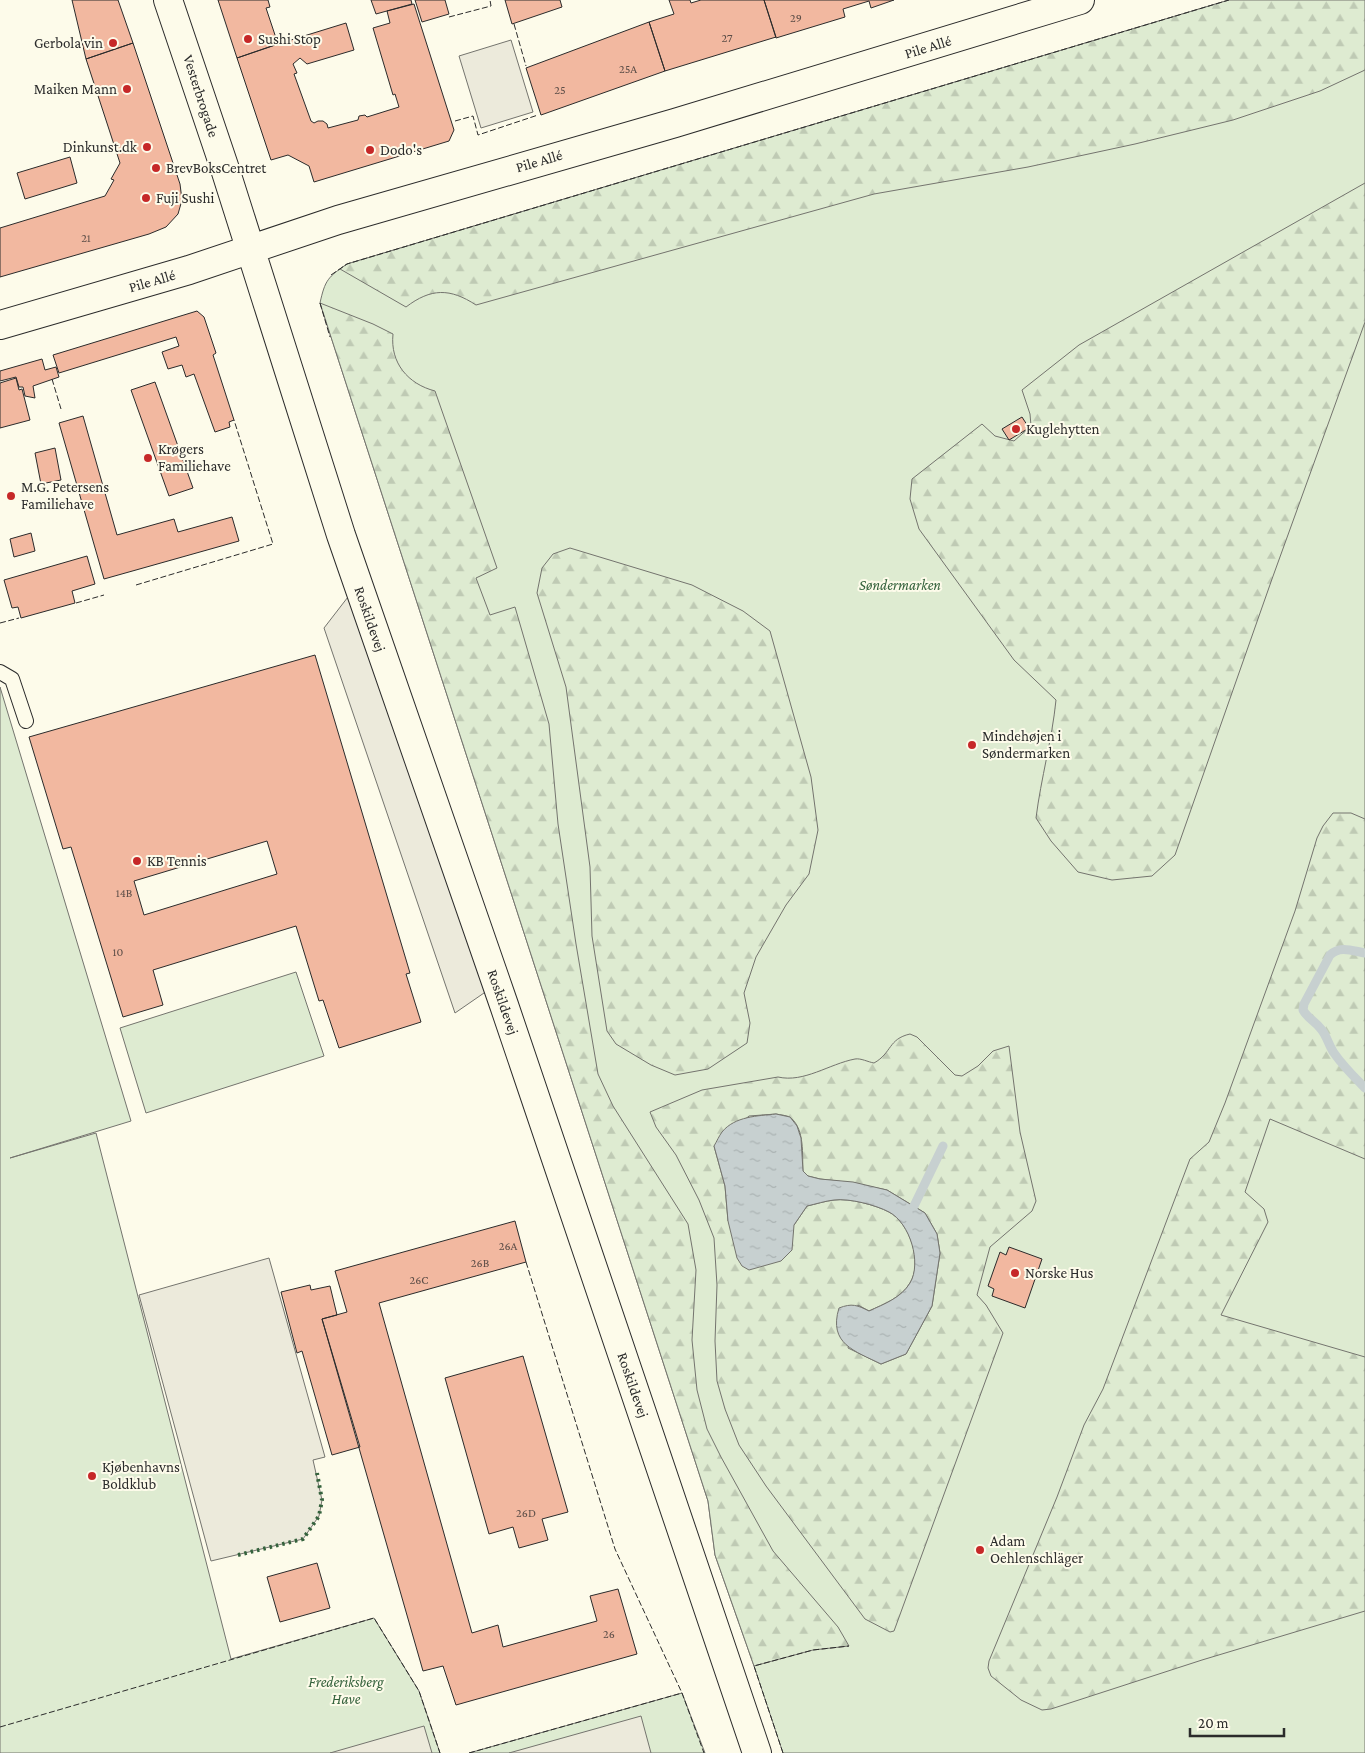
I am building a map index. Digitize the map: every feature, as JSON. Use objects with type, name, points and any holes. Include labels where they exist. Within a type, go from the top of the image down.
[{"type":"street","name":"Vesterbrogade","points":[[168,0],[250,250]]},
{"type":"street","name":"Pile Allé","points":[[0,325],[189,270],[338,220],[675,123],[1080,0]]},
{"type":"street","name":"Roskildevej","points":[[250,250],[341,535],[502,998],[757,1753]]},
{"type":"lane","points":[[0,672],[12,679],[26,721]]},
{"type":"green space","name":"Søndermarken","points":[[1229,0],[1365,0],[1365,1753],[783,1753],[715,1555],[708,1501],[320,303],[322,295],[328,280],[335,272],[347,264]]},
{"type":"green space","points":[[1229,0],[1365,0],[1365,70],[1320,91],[1233,120],[1028,167],[874,194],[476,305],[458,295],[441,292],[424,296],[406,307],[340,269],[347,264]]},
{"type":"green space","points":[[1365,183],[1365,322],[1175,855],[1152,876],[1112,880],[1078,872],[1051,841],[1036,818],[1056,700],[1014,660],[919,529],[910,499],[912,479],[982,424],[995,436],[1014,441],[1031,426],[1030,414],[1022,390],[1079,345]]},
{"type":"green space","points":[[320,303],[393,334],[394,354],[403,371],[409,378],[425,388],[435,391],[497,568],[476,578],[490,615],[515,607],[549,724],[558,824],[598,1074],[613,1106],[688,1224],[696,1270],[692,1340],[697,1390],[707,1429],[773,1551],[838,1627],[849,1646],[813,1650],[754,1666],[715,1555],[708,1501]]},
{"type":"green space","points":[[570,548],[692,585],[743,611],[770,631],[811,777],[818,830],[809,874],[786,905],[756,957],[744,993],[750,1023],[747,1043],[708,1069],[675,1075],[651,1065],[616,1044],[607,1031],[592,936],[590,867],[566,687],[537,593],[542,568],[553,554]]},
{"type":"green space","name":"Frederiksberg Have","points":[[0,687],[131,1121],[10,1158],[96,1133],[231,1659],[374,1618],[419,1691],[440,1753],[0,1753]]},
{"type":"green space","points":[[1333,813],[1351,813],[1365,819],[1365,1159],[1270,1119],[1245,1192],[1264,1209],[1268,1222],[1221,1315],[1365,1357],[1365,1611],[1202,1660],[1051,1709],[1042,1710],[1021,1700],[991,1676],[988,1668],[989,1661],[1057,1497],[1084,1425],[1103,1389],[1190,1159],[1209,1142],[1225,1103],[1295,911],[1317,838]]},
{"type":"green space","points":[[296,972],[324,1056],[146,1113],[120,1028]]},
{"type":"green space","points":[[910,1034],[917,1037],[955,1075],[962,1076],[978,1066],[993,1051],[1009,1046],[1020,1132],[1036,1201],[1032,1211],[990,1247],[977,1295],[986,1305],[1003,1333],[894,1631],[890,1632],[865,1619],[766,1486],[739,1445],[725,1409],[717,1381],[715,1341],[717,1285],[714,1238],[699,1200],[676,1155],[656,1127],[650,1112],[702,1090],[778,1077],[788,1078],[807,1075],[855,1059],[874,1063],[903,1036]],"holes":[[[776,1114],[791,1118],[799,1129],[802,1143],[803,1171],[808,1176],[887,1190],[925,1213],[937,1234],[940,1253],[932,1306],[906,1354],[881,1364],[848,1348],[858,1305],[869,1311],[892,1300],[902,1293],[914,1275],[915,1255],[912,1244],[903,1225],[896,1217],[884,1209],[855,1201],[840,1200],[807,1206],[794,1225],[728,1221],[725,1186],[714,1146],[749,1116]]]},
{"type":"green space","points":[[682,1693],[705,1753],[469,1753]]},
{"type":"shaded area","points":[[511,40],[533,112],[481,128],[459,56]]},
{"type":"shaded area","points":[[358,584],[497,984],[455,1013],[324,628]]},
{"type":"shaded area","points":[[269,1258],[325,1457],[313,1460],[322,1500],[319,1516],[303,1539],[211,1561],[139,1295]]},
{"type":"shaded area","points":[[641,1716],[651,1753],[509,1753]]},
{"type":"shaded area","points":[[424,1726],[432,1753],[330,1753]]},
{"type":"water","points":[[776,1114],[790,1117],[797,1126],[801,1138],[803,1171],[808,1176],[853,1182],[887,1190],[925,1213],[937,1234],[940,1253],[932,1306],[906,1354],[881,1364],[846,1345],[837,1330],[839,1308],[854,1305],[869,1311],[897,1297],[910,1283],[915,1265],[912,1244],[903,1225],[896,1217],[884,1209],[847,1200],[831,1200],[807,1206],[794,1225],[792,1250],[781,1261],[749,1270],[742,1266],[737,1258],[728,1221],[725,1186],[714,1146],[722,1132],[733,1123],[754,1116]]},
{"type":"building","points":[[72,0],[118,0],[133,43],[86,59]]},
{"type":"building","points":[[218,0],[268,0],[270,7],[266,8],[278,44],[237,58]]},
{"type":"building","points":[[371,0],[411,0],[412,4],[376,14]]},
{"type":"building","points":[[415,0],[445,0],[449,14],[422,22]]},
{"type":"building","points":[[505,0],[560,0],[562,7],[512,24]]},
{"type":"building","points":[[669,0],[690,0],[691,3],[701,0],[764,0],[776,37],[665,71],[649,22],[674,14]]},
{"type":"building","points":[[764,0],[894,0],[871,8],[869,1],[843,9],[845,17],[776,38]]},
{"type":"building","points":[[414,4],[454,130],[449,141],[314,182],[309,166],[288,155],[271,160],[237,58],[346,23],[354,50],[307,64],[300,58],[293,64],[297,73],[294,74],[311,121],[314,123],[323,121],[327,124],[328,128],[358,120],[359,116],[365,115],[367,117],[399,107],[395,94],[393,95],[373,28],[390,23],[387,11]]},
{"type":"building","points":[[649,22],[665,71],[541,115],[526,68]]},
{"type":"building","points":[[133,43],[180,184],[182,200],[178,214],[166,227],[149,234],[0,277],[0,228],[105,196],[114,180],[111,179],[120,163],[86,59]]},
{"type":"building","points":[[70,157],[77,183],[25,199],[17,173]]},
{"type":"building","points":[[197,311],[204,317],[216,353],[213,355],[234,420],[229,422],[230,427],[215,432],[194,374],[186,377],[182,365],[168,369],[162,352],[179,346],[176,337],[59,373],[53,355]]},
{"type":"building","points":[[42,359],[45,370],[56,367],[59,377],[33,386],[35,398],[25,396],[23,387],[19,387],[16,377],[0,381],[0,371]]},
{"type":"building","points":[[16,378],[19,390],[22,389],[30,420],[0,428],[0,383]]},
{"type":"building","points":[[155,382],[193,488],[169,496],[131,390]]},
{"type":"building","points":[[83,416],[117,535],[174,519],[178,532],[232,517],[239,541],[104,579],[59,423]]},
{"type":"building","name":"Kuglehytten","points":[[1022,417],[1029,428],[1009,440],[1002,429]]},
{"type":"building","points":[[55,448],[61,480],[41,484],[35,453]]},
{"type":"building","points":[[31,533],[35,551],[14,557],[10,539]]},
{"type":"building","points":[[87,556],[95,584],[72,591],[75,603],[21,618],[18,607],[12,608],[4,580]]},
{"type":"building","name":"KB Tennis","points":[[315,655],[410,973],[406,974],[421,1022],[339,1048],[323,1000],[319,1001],[296,926],[153,970],[163,1005],[123,1017],[71,847],[63,849],[29,737]],"holes":[[[267,841],[277,874],[144,915],[134,881]]]},
{"type":"building","points":[[515,1221],[526,1262],[379,1303],[472,1633],[498,1625],[503,1647],[597,1621],[590,1596],[618,1589],[637,1654],[456,1705],[443,1666],[423,1671],[322,1319],[347,1312],[335,1271]]},
{"type":"building","name":"Norske Hus","points":[[1009,1247],[1042,1259],[1025,1308],[992,1296],[994,1289],[988,1286],[1000,1252],[1006,1255]]},
{"type":"building","points":[[310,1285],[311,1290],[330,1286],[337,1315],[322,1319],[360,1447],[332,1455],[302,1351],[297,1353],[281,1292]]},
{"type":"building","points":[[523,1356],[568,1512],[542,1519],[548,1540],[519,1548],[513,1527],[489,1534],[445,1378]]},
{"type":"building","points":[[317,1563],[330,1608],[280,1622],[267,1577]]},
{"type":"waterway","points":[[1365,953],[1342,949],[1330,955],[1304,1004],[1303,1010],[1319,1026],[1341,1062],[1365,1088]]},
{"type":"waterway","points":[[914,1206],[943,1146]]},
{"type":"hedge","points":[[238,1555],[303,1539],[319,1516],[322,1500],[317,1473]]},
{"type":"fence","points":[[449,17],[491,6],[490,0]]},
{"type":"fence","points":[[331,275],[347,264],[1229,0]]},
{"type":"fence","points":[[514,24],[526,66]]},
{"type":"fence","points":[[455,121],[473,116],[478,135],[538,115]]},
{"type":"fence","points":[[320,303],[330,337]]},
{"type":"fence","points":[[52,379],[61,409]]},
{"type":"fence","points":[[136,585],[273,544],[234,420]]},
{"type":"fence","points":[[76,603],[104,595]]},
{"type":"fence","points":[[0,623],[19,618]]},
{"type":"fence","points":[[526,1262],[615,1549],[682,1693],[704,1753]]},
{"type":"fence","points":[[0,1727],[374,1618],[419,1691],[440,1753]]},
{"type":"fence","points":[[783,1753],[754,1666],[813,1650],[849,1646]]},
{"type":"fence","points":[[469,1753],[682,1693]]},
{"type":"place","name":"Sushi Stop","points":[[248,39]]},
{"type":"place","name":"Gerbola vin","points":[[113,43]]},
{"type":"place","name":"Maiken Mann","points":[[127,89]]},
{"type":"place","name":"Dinkunst.dk","points":[[147,147]]},
{"type":"place","name":"Dodo's","points":[[370,150]]},
{"type":"place","name":"BrevBoksCentret","points":[[156,168]]},
{"type":"place","name":"Fuji Sushi","points":[[146,198]]},
{"type":"place","name":"Kuglehytten","points":[[1016,429]]},
{"type":"place","name":"Krøgers Familiehave","points":[[148,458]]},
{"type":"place","name":"M.G. Petersens Familiehave","points":[[11,496]]},
{"type":"place","name":"Mindehøjen i Søndermarken","points":[[972,745]]},
{"type":"place","name":"KB Tennis","points":[[137,861]]},
{"type":"place","name":"Norske Hus","points":[[1015,1273]]},
{"type":"place","name":"Kjøbenhavns Boldklub","points":[[92,1476]]},
{"type":"place","name":"Adam Oehlenschläger","points":[[980,1550]]}]
